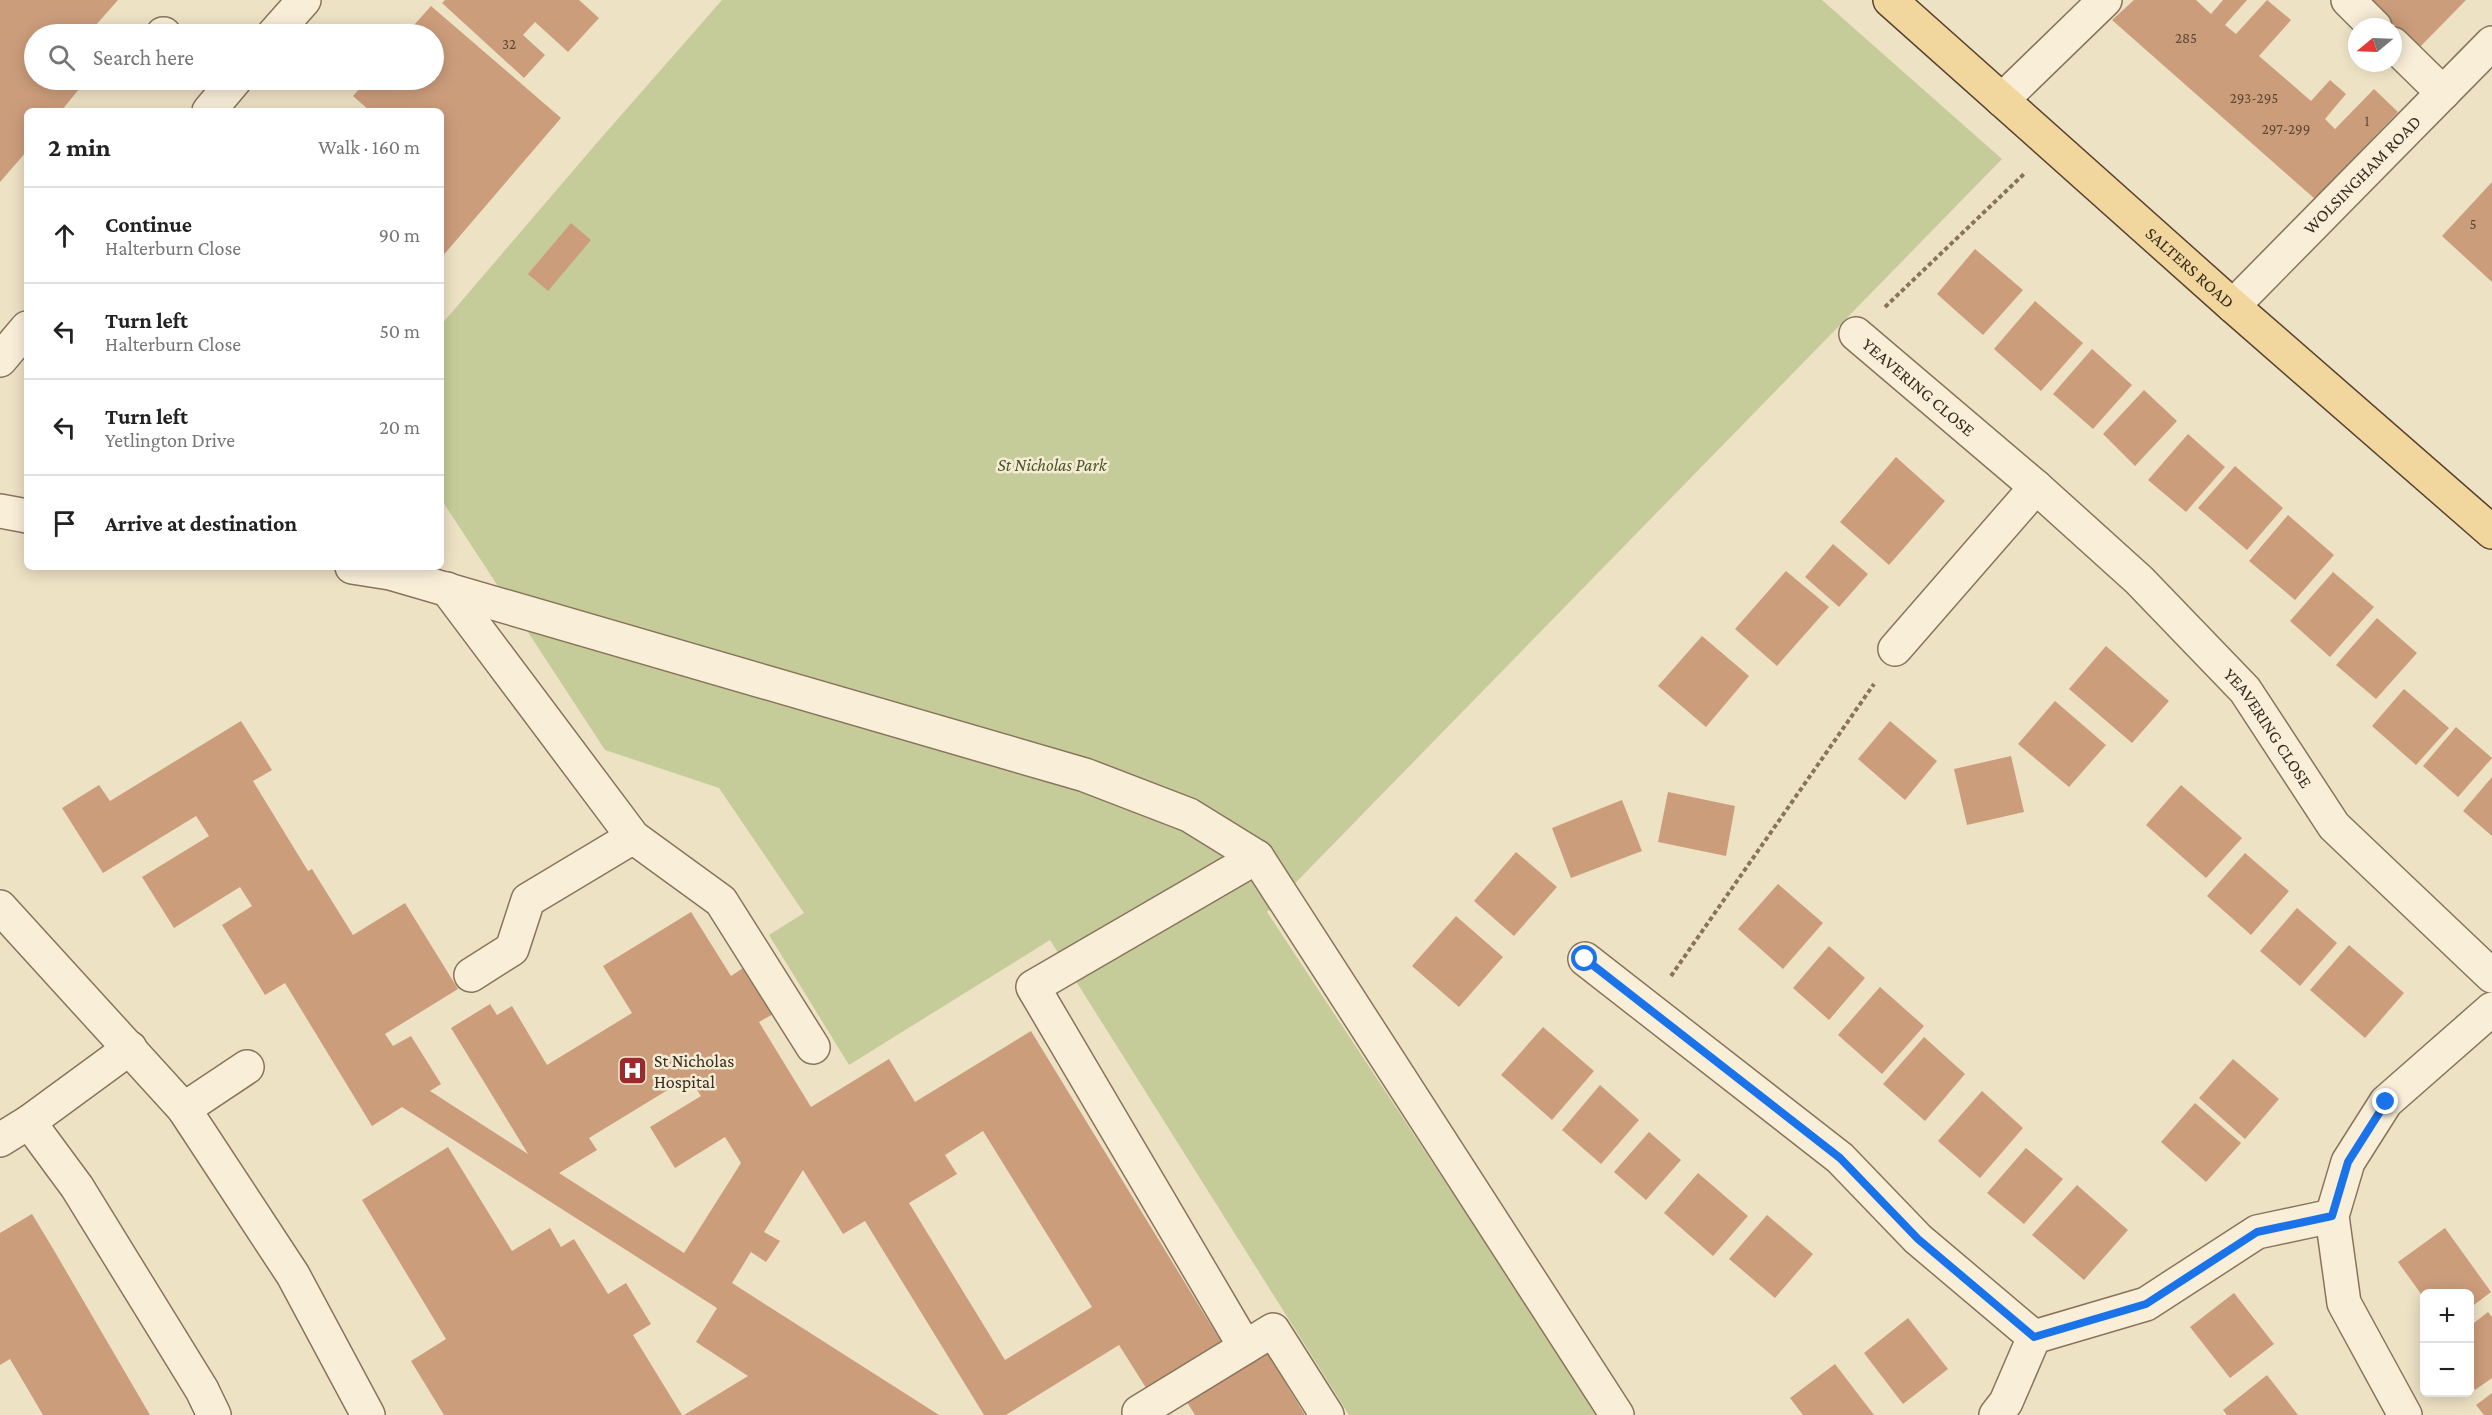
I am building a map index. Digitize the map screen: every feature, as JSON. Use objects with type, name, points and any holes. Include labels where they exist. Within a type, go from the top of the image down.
[{"type":"main road","name":"SALTERS ROAD","points":[[1890,0],[2233,306],[2492,532]]},
{"type":"street","points":[[283,24],[304,0]]},
{"type":"street","points":[[2002,100],[2105,0]]},
{"type":"street","points":[[2348,0],[2366,18]]},
{"type":"street","name":"WOLSINGHAM ROAD","points":[[2233,306],[2492,43]]},
{"type":"street","points":[[2402,53],[2443,93]]},
{"type":"street","points":[[0,360],[24,332]]},
{"type":"street","name":"YEAVERING CLOSE","points":[[1856,334],[2036,487],[2139,580],[2245,690],[2334,826],[2492,976]]},
{"type":"street","points":[[1895,650],[2036,487]]},
{"type":"street","points":[[0,512],[24,516]]},
{"type":"street","points":[[371,570],[447,589],[1085,775],[1189,815],[1257,856],[1617,1415]]},
{"type":"street","points":[[447,589],[633,837],[721,901],[813,1047]]},
{"type":"street","points":[[471,975],[512,950],[528,900],[633,837]]},
{"type":"street","points":[[1245,1347],[1033,987],[1257,856]]},
{"type":"street","points":[[0,907],[184,1109],[293,1275],[368,1415]]},
{"type":"street","points":[[1585,959],[1840,1158],[1918,1239],[2034,1337]]},
{"type":"street","points":[[2405,1415],[2344,1303],[2332,1216],[2348,1162],[2386,1102],[2492,1009]]},
{"type":"street","points":[[0,1140],[29,1122],[129,1047]]},
{"type":"street","points":[[184,1109],[247,1067]]},
{"type":"street","points":[[29,1122],[89,1206],[202,1390],[214,1415]]},
{"type":"street","points":[[2034,1337],[2146,1304],[2257,1232],[2332,1216]]},
{"type":"street","points":[[1139,1412],[1273,1330],[1327,1415]]},
{"type":"street","points":[[1996,1415],[2006,1402],[2034,1337]]},
{"type":"path","points":[[1856,334],[2053,146]]},
{"type":"path","points":[[1648,1008],[1869,691],[1895,650]]},
{"type":"green space","name":"St Nicholas Park","points":[[722,0],[1822,0],[2002,159],[1267,912],[1599,1415],[1349,1415],[1050,940],[849,1065],[769,935],[804,913],[719,788],[605,750],[444,504],[444,321]]},
{"type":"building","points":[[0,0],[118,0],[97,24],[24,24],[24,90],[78,90],[63,108],[24,108],[24,154],[0,182]]},
{"type":"building","points":[[445,0],[579,0],[599,18],[568,52],[535,22],[523,35],[545,55],[524,78],[442,3]]},
{"type":"building","points":[[2134,0],[2196,0],[2211,14],[2223,0],[2247,0],[2225,25],[2236,34],[2267,0],[2291,20],[2259,56],[2311,101],[2330,80],[2346,94],[2325,119],[2335,129],[2374,89],[2398,112],[2315,199],[2112,20]]},
{"type":"building","points":[[2368,0],[2466,0],[2418,49],[2402,33],[2402,18],[2386,18]]},
{"type":"building","points":[[431,6],[561,118],[444,254],[444,108],[367,108],[353,96],[358,90],[444,90],[444,24],[415,24]]},
{"type":"building","points":[[2492,182],[2492,282],[2442,236]]},
{"type":"building","points":[[571,223],[591,240],[548,291],[528,274]]},
{"type":"building","points":[[1975,249],[2023,290],[1983,335],[1937,294]]},
{"type":"building","points":[[2035,301],[2083,343],[2041,391],[1994,349]]},
{"type":"building","points":[[2092,349],[2132,385],[2093,429],[2053,394]]},
{"type":"building","points":[[2144,390],[2177,421],[2135,466],[2103,434]]},
{"type":"building","points":[[2188,434],[2225,467],[2186,512],[2148,480]]},
{"type":"building","points":[[1896,457],[1945,501],[1889,565],[1840,522]]},
{"type":"building","points":[[2235,466],[2283,508],[2247,550],[2198,508]]},
{"type":"building","points":[[2288,515],[2334,555],[2295,600],[2249,561]]},
{"type":"building","points":[[1833,544],[1868,574],[1839,607],[1805,577]]},
{"type":"building","points":[[1786,571],[1829,607],[1777,666],[1735,629]]},
{"type":"building","points":[[2333,572],[2374,607],[2330,657],[2290,621]]},
{"type":"building","points":[[2377,618],[2417,653],[2376,699],[2336,665]]},
{"type":"building","points":[[1702,636],[1749,676],[1706,727],[1658,686]]},
{"type":"building","points":[[2106,646],[2169,701],[2132,743],[2069,689]]},
{"type":"building","points":[[2404,689],[2449,728],[2416,765],[2372,726]]},
{"type":"building","points":[[2055,701],[2106,745],[2069,787],[2018,744]]},
{"type":"building","name":"St Nicholas Hospital","points":[[241,721],[272,770],[253,781],[308,871],[312,869],[353,935],[405,903],[458,989],[385,1034],[393,1046],[411,1036],[441,1084],[430,1091],[528,1154],[451,1028],[490,1004],[497,1015],[512,1006],[547,1065],[632,1013],[603,966],[691,912],[731,976],[746,966],[775,1013],[759,1022],[811,1107],[889,1059],[915,1102],[1031,1031],[1223,1345],[1148,1391],[1119,1345],[1006,1415],[984,1415],[865,1221],[843,1234],[803,1170],[764,1232],[780,1241],[766,1262],[751,1252],[732,1283],[939,1415],[684,1415],[748,1376],[696,1342],[717,1308],[402,1107],[372,1126],[285,983],[265,995],[222,925],[252,906],[240,887],[174,928],[142,877],[209,836],[196,816],[103,873],[62,808],[99,785],[110,801]],"holes":[[[689,1077],[701,1096],[650,1127],[675,1168],[725,1137],[741,1163],[684,1253],[559,1173],[597,1150],[589,1138]],[[983,1131],[1092,1307],[1005,1360],[909,1203],[957,1174],[945,1155]]]},
{"type":"building","points":[[1890,721],[1937,761],[1905,800],[1858,759]]},
{"type":"building","points":[[2456,727],[2492,758],[2458,797],[2423,766]]},
{"type":"building","points":[[2011,756],[2024,812],[1967,825],[1954,769]]},
{"type":"building","points":[[2492,777],[2492,836],[2463,811]]},
{"type":"building","points":[[2181,785],[2242,838],[2206,878],[2146,825]]},
{"type":"building","points":[[1668,792],[1735,806],[1726,856],[1658,842]]},
{"type":"building","points":[[1622,800],[1642,851],[1571,878],[1552,828]]},
{"type":"building","points":[[1516,852],[1557,887],[1514,936],[1474,901]]},
{"type":"building","points":[[2245,853],[2289,891],[2251,935],[2207,896]]},
{"type":"building","points":[[1778,884],[1823,923],[1783,969],[1738,929]]},
{"type":"building","points":[[2297,908],[2337,943],[2300,986],[2260,951]]},
{"type":"building","points":[[1456,916],[1503,957],[1459,1007],[1412,966]]},
{"type":"building","points":[[2349,945],[2404,993],[2365,1038],[2310,990]]},
{"type":"building","points":[[1829,946],[1865,978],[1829,1020],[1793,988]]},
{"type":"building","points":[[1880,987],[1924,1026],[1882,1074],[1838,1035]]},
{"type":"building","points":[[1543,1027],[1594,1071],[1552,1120],[1501,1075]]},
{"type":"building","points":[[1924,1037],[1965,1074],[1925,1121],[1883,1084]]},
{"type":"building","points":[[2233,1059],[2279,1099],[2245,1139],[2199,1098]]},
{"type":"building","points":[[1600,1085],[1639,1120],[1601,1164],[1562,1130]]},
{"type":"building","points":[[1982,1091],[2023,1128],[1980,1178],[1938,1141]]},
{"type":"building","points":[[2195,1103],[2241,1143],[2206,1182],[2161,1142]]},
{"type":"building","points":[[1649,1132],[1681,1160],[1646,1200],[1614,1172]]},
{"type":"building","points":[[448,1147],[512,1251],[550,1228],[561,1247],[574,1239],[608,1294],[626,1283],[651,1324],[633,1335],[682,1415],[444,1415],[411,1361],[446,1339],[362,1200]]},
{"type":"building","points":[[2026,1148],[2063,1179],[2024,1224],[1987,1193]]},
{"type":"building","points":[[1698,1173],[1748,1216],[1713,1256],[1664,1213]]},
{"type":"building","points":[[2077,1185],[2128,1230],[2084,1280],[2032,1235]]},
{"type":"building","points":[[32,1214],[150,1415],[43,1415],[10,1359],[0,1365],[0,1233]]},
{"type":"building","points":[[1767,1215],[1813,1254],[1775,1298],[1729,1259]]},
{"type":"building","points":[[2445,1228],[2491,1292],[2474,1305],[2474,1289],[2420,1289],[2420,1292],[2398,1262]]},
{"type":"building","points":[[2234,1293],[2274,1344],[2230,1378],[2190,1327]]},
{"type":"building","points":[[2488,1312],[2492,1317],[2492,1378],[2475,1390],[2474,1388],[2474,1323]]},
{"type":"building","points":[[1908,1318],[1948,1369],[1903,1404],[1864,1353]]},
{"type":"building","points":[[1265,1349],[1305,1415],[1195,1415],[1185,1399]]},
{"type":"building","points":[[1835,1364],[1874,1415],[1803,1415],[1790,1398]]},
{"type":"building","points":[[2267,1375],[2298,1415],[2227,1415],[2223,1410]]},
{"type":"building","points":[[2492,1393],[2492,1415],[2484,1415],[2476,1405]]},
{"type":"place","name":"St Nicholas Hospital","points":[[633,1071]]},
{"type":"route","points":[[1585,959],[1840,1158],[1918,1239],[2034,1337],[2146,1304],[2257,1232],[2332,1216],[2348,1162],[2386,1102]]}]
